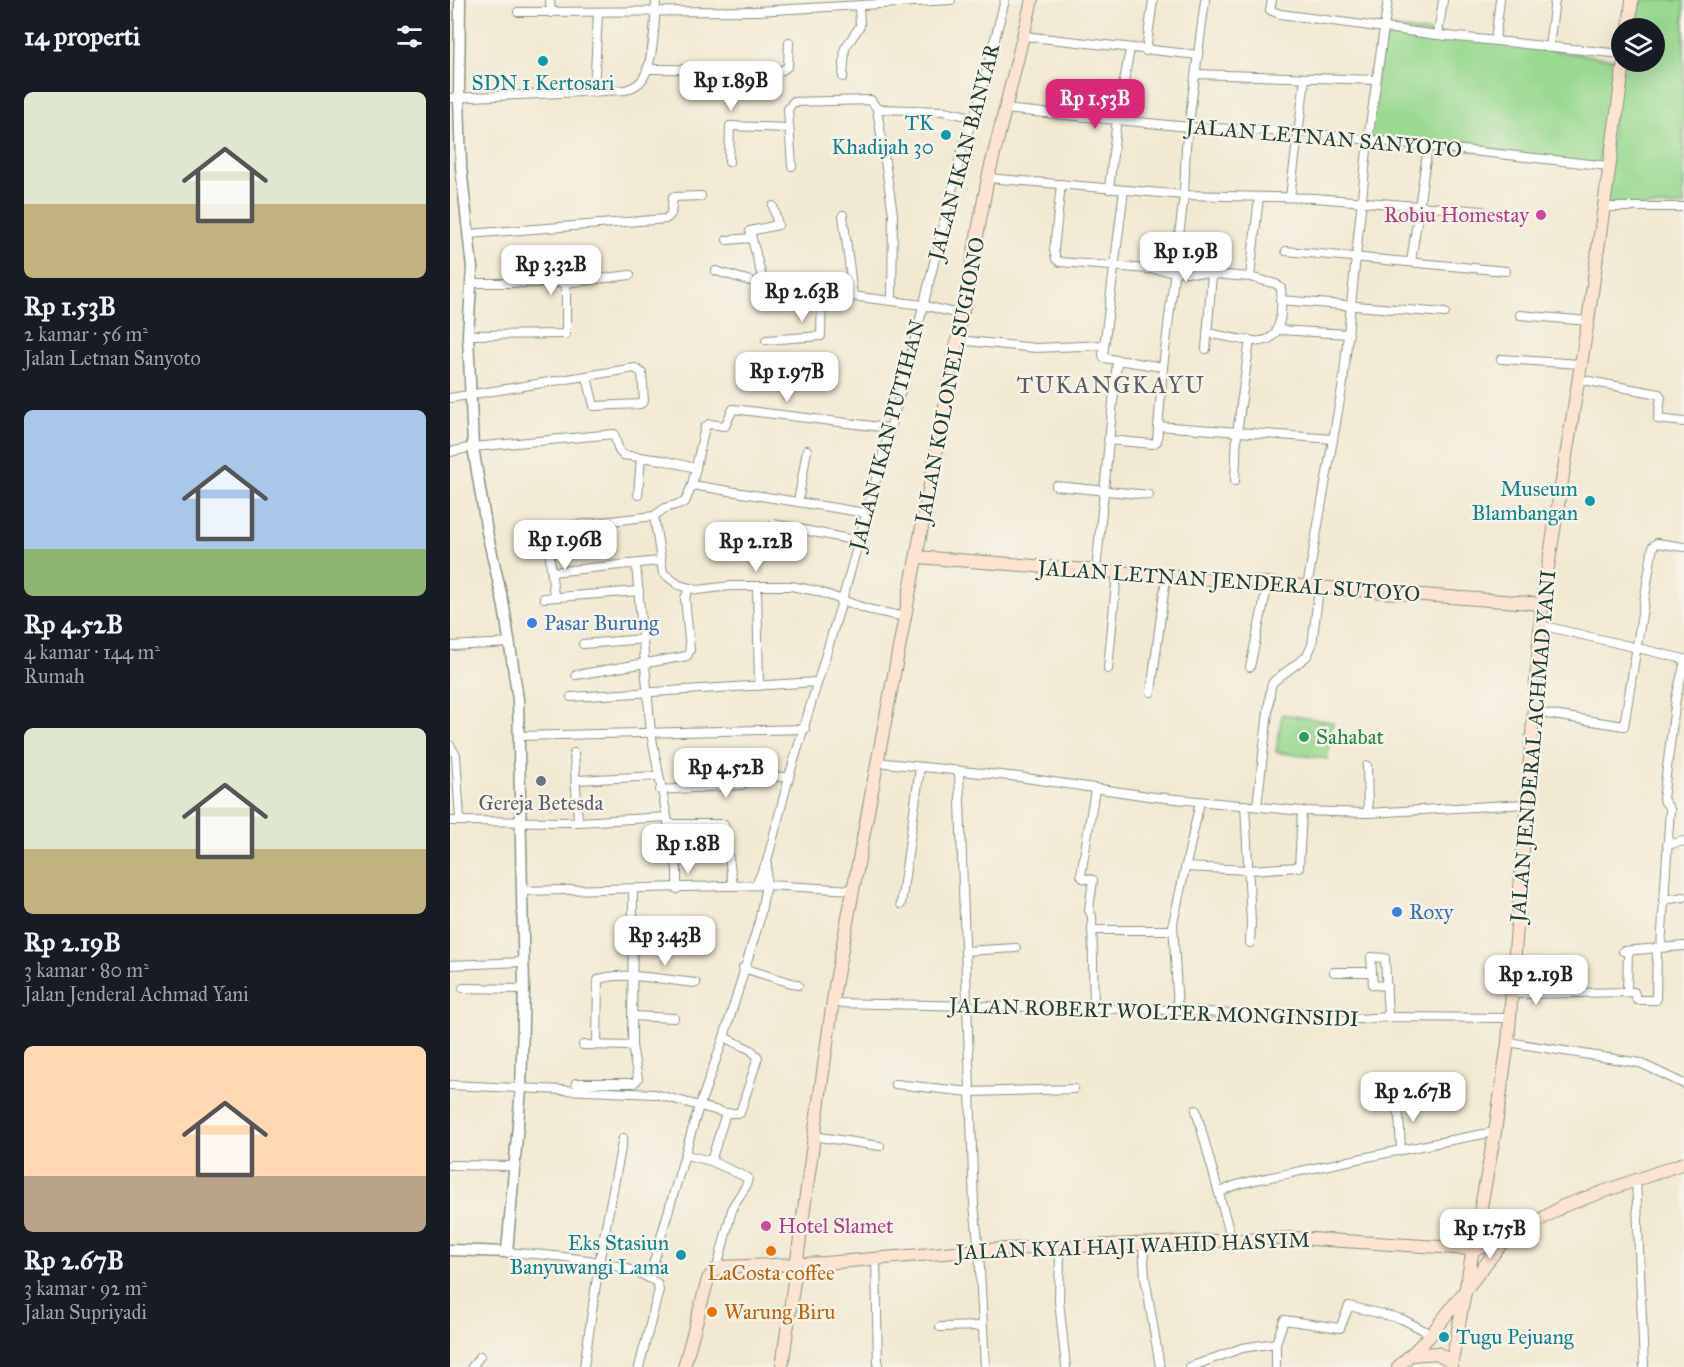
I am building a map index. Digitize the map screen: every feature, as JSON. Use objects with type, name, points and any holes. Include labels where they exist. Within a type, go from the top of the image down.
[{"type":"main road","name":"JALAN KOLONEL SUGIONO","points":[[782,1367],[833,1003],[876,762],[988,178],[1030,0]]},
{"type":"main road","points":[[1630,18],[1632,0]]},
{"type":"main road","name":"JALAN JENDERAL ACHMAD YANI","points":[[1451,1365],[1495,1132],[1508,1042],[1542,604],[1588,321],[1623,72]]},
{"type":"main road","name":"JALAN LETNAN JENDERAL SUTOYO","points":[[916,557],[1542,604]]},
{"type":"main road","points":[[1398,1367],[1431,1334],[1502,1243],[1563,1206],[1684,1163]]},
{"type":"main road","name":"JALAN KYAI HAJI WAHID HASYIM","points":[[717,1268],[980,1250],[1294,1238],[1472,1249],[1502,1243]]},
{"type":"main road","points":[[684,1367],[708,1279],[717,1268]]},
{"type":"main road","points":[[1411,1355],[1437,1353],[1451,1365]]},
{"type":"street","points":[[460,0],[454,29],[454,98],[469,234],[471,282],[468,335],[473,447],[510,643],[518,699],[524,989],[521,1089],[507,1252]]},
{"type":"street","points":[[550,0],[551,13]]},
{"type":"street","points":[[454,98],[626,90],[639,83],[647,69],[656,0]]},
{"type":"street","points":[[741,0],[741,12]]},
{"type":"street","points":[[518,12],[741,12],[951,0]]},
{"type":"street","name":"JALAN IKAN BANYAR","points":[[923,305],[1005,0]]},
{"type":"street","points":[[1146,51],[1153,0]]},
{"type":"street","points":[[1108,441],[1153,444],[1157,441],[1162,367],[1184,195],[1189,127],[1205,0]]},
{"type":"street","points":[[1272,0],[1270,10],[1276,14],[1383,26],[1438,35],[1611,53]]},
{"type":"street","points":[[1257,806],[1272,686],[1274,681],[1307,656],[1312,645],[1313,588],[1349,334],[1368,140],[1388,0]]},
{"type":"street","points":[[1438,35],[1443,0]]},
{"type":"street","points":[[1495,41],[1500,0]]},
{"type":"street","points":[[1549,46],[1555,0]]},
{"type":"street","points":[[843,77],[845,48],[860,26],[860,6]]},
{"type":"street","points":[[594,93],[598,13]]},
{"type":"street","points":[[1023,36],[1198,56]]},
{"type":"street","points":[[647,69],[783,70],[788,66],[789,42]]},
{"type":"street","points":[[1109,189],[1117,119],[1130,49]]},
{"type":"street","points":[[1196,74],[1376,80]]},
{"type":"street","points":[[1290,197],[1305,79]]},
{"type":"street","points":[[792,166],[788,109],[793,102],[871,100],[877,109],[893,214],[892,301]]},
{"type":"street","points":[[877,109],[944,111],[972,117]]},
{"type":"street","name":"JALAN LETNAN SANYOTO","points":[[1004,110],[1189,127],[1298,132],[1609,166]]},
{"type":"street","points":[[729,162],[730,126],[788,128]]},
{"type":"street","points":[[1411,262],[1428,146]]},
{"type":"street","points":[[988,178],[1184,195],[1290,197],[1483,211]]},
{"type":"street","points":[[1061,184],[1054,250],[1056,259],[1065,263],[1250,277],[1280,286],[1278,330],[1272,339],[1250,340],[1207,333]]},
{"type":"street","points":[[1124,190],[1104,358],[1117,362],[1162,367]]},
{"type":"street","points":[[469,234],[666,219],[671,214],[673,197],[701,196]]},
{"type":"street","points":[[1250,277],[1259,197]]},
{"type":"street","points":[[764,285],[751,238],[751,230],[778,225],[773,207]]},
{"type":"street","points":[[1603,207],[1684,207]]},
{"type":"street","points":[[843,215],[853,295]]},
{"type":"street","points":[[727,240],[751,238]]},
{"type":"street","points":[[1286,251],[1506,271]]},
{"type":"street","points":[[716,271],[764,285],[923,305],[962,315]]},
{"type":"street","points":[[1206,349],[1212,274]]},
{"type":"street","points":[[471,282],[566,282],[630,275]]},
{"type":"street","points":[[468,335],[567,334],[566,282]]},
{"type":"street","points":[[766,340],[820,336],[822,292]]},
{"type":"street","points":[[1280,300],[1445,313]]},
{"type":"street","name":"JALAN IKAN PUTIHAN","points":[[767,861],[789,777],[842,601],[923,305]]},
{"type":"street","points":[[1520,315],[1588,321]]},
{"type":"street","points":[[1278,330],[1349,334]]},
{"type":"street","points":[[958,340],[1036,348],[1104,345]]},
{"type":"street","points":[[1235,481],[1238,433],[1250,340]]},
{"type":"street","points":[[1501,359],[1581,364]]},
{"type":"street","points":[[1096,571],[1117,362]]},
{"type":"street","points":[[450,398],[470,393],[639,368],[644,401],[640,404],[594,406],[587,377]]},
{"type":"street","points":[[1578,379],[1659,394],[1661,397],[1658,420],[1684,422]]},
{"type":"street","points":[[541,529],[654,516],[664,507],[685,502],[692,485],[705,427],[709,424],[727,425],[733,410],[889,428]]},
{"type":"street","points":[[1158,426],[1333,439]]},
{"type":"street","points":[[450,452],[473,447],[615,434],[620,453],[696,468]]},
{"type":"street","points":[[798,502],[807,450]]},
{"type":"street","points":[[638,495],[641,457]]},
{"type":"street","points":[[692,485],[866,513]]},
{"type":"street","points":[[1056,486],[1149,495]]},
{"type":"street","points":[[654,516],[659,561],[663,573],[670,580],[689,588],[707,590],[730,586],[791,586],[817,591],[842,601],[905,617]]},
{"type":"street","points":[[774,524],[858,541]]},
{"type":"street","points":[[1534,712],[1624,726],[1639,646],[1653,546],[1657,543],[1684,547]]},
{"type":"street","points":[[549,549],[554,596]]},
{"type":"street","points":[[552,572],[659,561]]},
{"type":"street","points":[[636,564],[651,733],[660,790],[677,869],[677,889]]},
{"type":"street","points":[[1108,669],[1117,573]]},
{"type":"street","points":[[1151,692],[1166,577]]},
{"type":"street","points":[[1250,667],[1268,583]]},
{"type":"street","points":[[757,586],[759,686]]},
{"type":"street","points":[[576,675],[645,665],[689,654],[685,598],[689,588]]},
{"type":"street","points":[[544,598],[639,591]]},
{"type":"street","points":[[1540,625],[1639,646],[1684,659]]},
{"type":"street","points":[[583,644],[644,639]]},
{"type":"street","points":[[450,646],[510,643]]},
{"type":"street","points":[[1513,994],[1636,992],[1637,1000],[1656,1000],[1670,809],[1663,799],[1675,707],[1684,665]]},
{"type":"street","points":[[571,697],[817,682]]},
{"type":"street","points":[[519,736],[805,729]]},
{"type":"street","points":[[450,745],[456,755],[454,780],[460,820]]},
{"type":"street","points":[[574,753],[578,822]]},
{"type":"street","points":[[876,762],[1200,802],[1302,811],[1368,813],[1526,804]]},
{"type":"street","points":[[1367,766],[1368,813]]},
{"type":"street","points":[[901,904],[920,768]]},
{"type":"street","points":[[959,772],[974,1205],[980,1250],[985,1367]]},
{"type":"street","points":[[576,780],[658,776]]},
{"type":"street","points":[[660,790],[742,785],[749,776],[789,777]]},
{"type":"street","points":[[1094,1008],[1092,930],[1089,910],[1093,880],[1083,878],[1081,875],[1095,789]]},
{"type":"street","points":[[1178,1010],[1173,930],[1200,802]]},
{"type":"street","points":[[1245,805],[1250,943]]},
{"type":"street","points":[[1185,867],[1248,870],[1299,867],[1302,811]]},
{"type":"street","points":[[450,821],[667,820],[723,824],[733,886]]},
{"type":"street","points":[[1667,845],[1684,841]]},
{"type":"street","points":[[649,1278],[699,1105],[724,1037],[743,968],[759,922],[766,885],[767,861]]},
{"type":"street","points":[[756,885],[767,861]]},
{"type":"street","points":[[522,891],[677,889],[756,885],[853,890]]},
{"type":"street","points":[[576,1083],[636,1083],[638,1080],[632,1046],[633,889]]},
{"type":"street","points":[[1663,900],[1684,897]]},
{"type":"street","points":[[1092,930],[1173,930]]},
{"type":"street","points":[[1627,992],[1625,951],[1684,946]]},
{"type":"street","points":[[965,951],[1016,948]]},
{"type":"street","points":[[1387,986],[1374,986],[1371,957],[1385,958],[1387,986],[1388,1017]]},
{"type":"street","points":[[450,965],[523,962]]},
{"type":"street","points":[[743,968],[798,985]]},
{"type":"street","points":[[1335,972],[1371,972]]},
{"type":"street","points":[[597,1045],[598,980],[605,977],[632,977],[696,982]]},
{"type":"street","points":[[463,988],[524,989]]},
{"type":"street","name":"JALAN ROBERT WOLTER MONGINSIDI","points":[[833,1003],[1178,1010],[1330,1021],[1388,1017],[1511,1018]]},
{"type":"street","points":[[632,1016],[674,1018]]},
{"type":"street","points":[[450,1085],[663,1096],[726,1113],[740,1113],[758,1057],[751,1050],[724,1037]]},
{"type":"street","points":[[1508,1042],[1640,1063],[1684,1084]]},
{"type":"street","points":[[583,1045],[632,1046]]},
{"type":"street","points":[[895,1084],[970,1092],[1074,1089]]},
{"type":"street","points":[[1398,1100],[1401,1148]]},
{"type":"street","points":[[1196,1110],[1232,1241]]},
{"type":"street","points":[[711,1161],[726,1113]]},
{"type":"street","points":[[1220,1193],[1262,1180],[1401,1148],[1495,1132]]},
{"type":"street","points":[[813,1136],[880,1146]]},
{"type":"street","points":[[584,1367],[599,1263],[623,1138]]},
{"type":"street","points":[[686,1155],[711,1161],[745,1174],[748,1180],[733,1206],[717,1268]]},
{"type":"street","points":[[450,1165],[514,1166]]},
{"type":"street","points":[[1636,1179],[1644,1367]]},
{"type":"street","points":[[1143,1245],[1145,1277],[1160,1367]]},
{"type":"street","points":[[1060,1248],[1059,1300],[1066,1367]]},
{"type":"street","points":[[450,1250],[563,1256],[599,1263],[649,1278],[657,1283],[659,1290],[639,1367]]},
{"type":"street","points":[[876,1257],[878,1367]]},
{"type":"street","points":[[1276,1367],[1276,1343],[1284,1320],[1340,1328],[1349,1306],[1402,1319],[1431,1334]]},
{"type":"street","points":[[940,1327],[983,1326]]},
{"type":"street","points":[[1190,1367],[1242,1348],[1276,1343]]},
{"type":"street","points":[[472,1367],[480,1356]]},
{"type":"green space","points":[[1632,0],[1684,0],[1684,206],[1603,207],[1618,72],[1665,72],[1665,18],[1627,18]]},
{"type":"green space","points":[[1383,26],[1611,59],[1611,72],[1617,72],[1598,165],[1368,139]]},
{"type":"green space","name":"Sahabat","points":[[1282,714],[1333,722],[1327,759],[1276,752]]},
{"type":"place","name":"SDN 1 Kertosari","points":[[543,61]]},
{"type":"place","name":"TK Khadijah 30","points":[[946,135]]},
{"type":"place","name":"Robiu Homestay","points":[[1541,215]]},
{"type":"place","name":"Museum Blambangan","points":[[1590,501]]},
{"type":"place","name":"Pasar Burung","points":[[532,623]]},
{"type":"place","name":"Sahabat","points":[[1304,737]]},
{"type":"place","name":"Gereja Betesda","points":[[541,781]]},
{"type":"place","name":"Roxy","points":[[1397,912]]},
{"type":"place","name":"Hotel Slamet","points":[[766,1226]]},
{"type":"place","name":"LaCosta coffee","points":[[771,1251]]},
{"type":"place","name":"Eks Stasiun Banyuwangi Lama","points":[[681,1255]]},
{"type":"place","name":"Warung Biru","points":[[712,1312]]},
{"type":"place","name":"Tugu Pejuang","points":[[1444,1337]]},
{"type":"district","name":"TUKANGKAYU","points":[[1111,385]]}]
